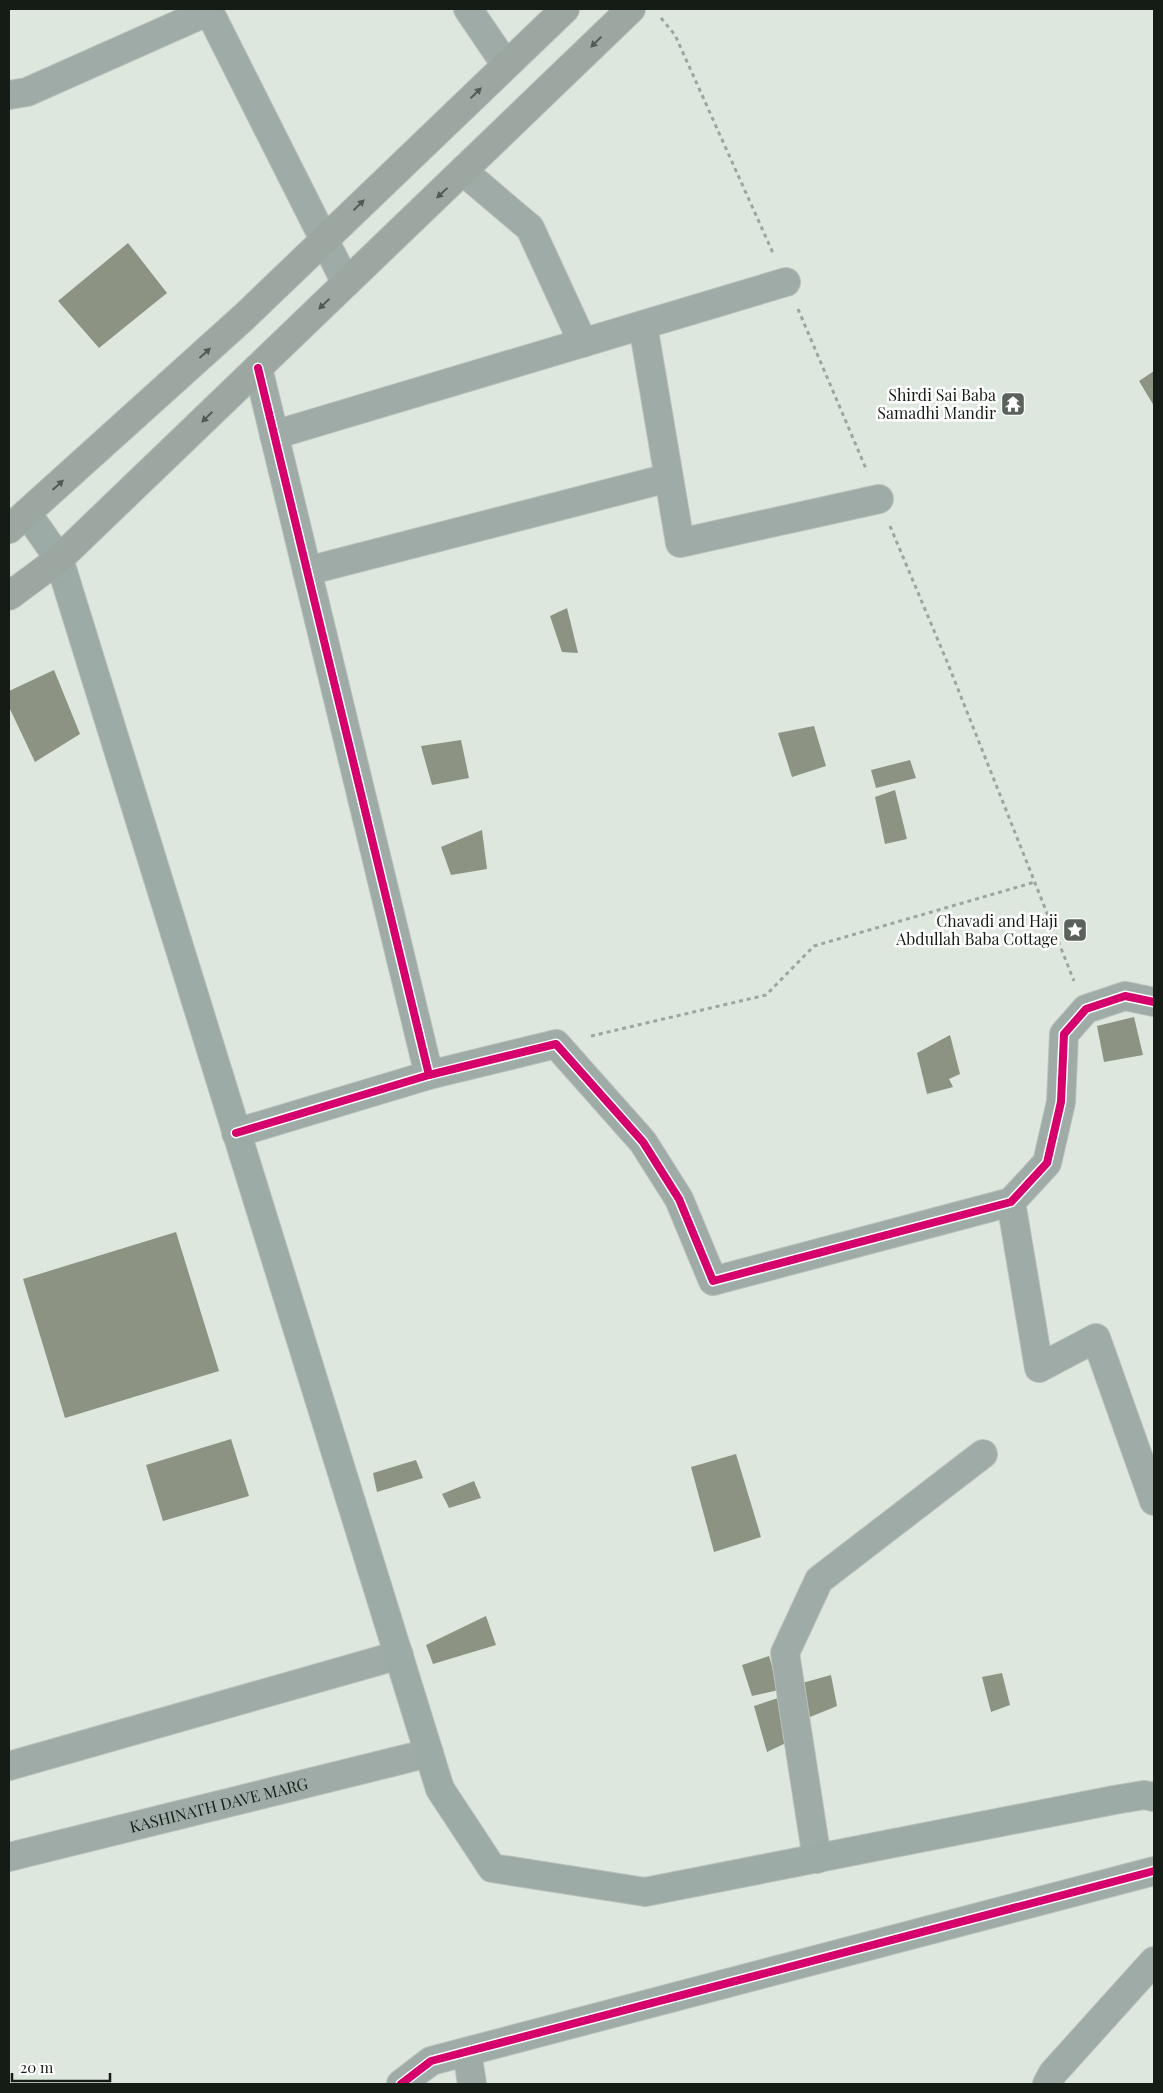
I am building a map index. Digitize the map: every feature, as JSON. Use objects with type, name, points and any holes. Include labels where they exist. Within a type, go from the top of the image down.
[{"type":"highway","points":[[18,521],[244,317],[323,239],[565,9]]},
{"type":"highway","points":[[9,596],[59,559],[464,172],[631,9]]},
{"type":"main road","points":[[18,521],[59,559],[428,1753],[440,1789],[492,1868],[645,1892],[1114,1800],[1144,1795],[1154,1797]]},
{"type":"street","points":[[468,9],[506,65]]},
{"type":"street","points":[[9,95],[27,92],[208,10],[346,284]]},
{"type":"street","points":[[464,172],[530,228],[583,343]]},
{"type":"street","points":[[274,436],[786,282]]},
{"type":"street","points":[[643,325],[680,543],[878,499]]},
{"type":"street","points":[[258,368],[428,1075]]},
{"type":"street","points":[[307,571],[668,478]]},
{"type":"street","points":[[236,1133],[428,1075],[556,1044],[643,1142],[679,1199],[713,1281],[1011,1202],[1046,1164],[1061,1102],[1064,1034],[1086,1009],[1125,996],[1154,1002]]},
{"type":"street","points":[[1011,1202],[1039,1368],[1096,1338],[1154,1501]]},
{"type":"street","points":[[817,1859],[786,1653],[819,1580],[983,1454]]},
{"type":"street","points":[[9,1766],[399,1655]]},
{"type":"street","name":"KASHINATH DAVE MARG","points":[[9,1857],[428,1753]]},
{"type":"street","points":[[401,2084],[431,2061],[1154,1871]]},
{"type":"street","points":[[1046,2084],[1052,2073],[1154,1961]]},
{"type":"street","points":[[467,2052],[472,2084]]},
{"type":"path","points":[[556,1044],[766,995],[814,946],[1035,882]]},
{"type":"building","points":[[128,243],[167,293],[99,348],[58,301]]},
{"type":"building","points":[[1154,371],[1154,406],[1139,381]]},
{"type":"building","points":[[567,608],[578,653],[562,652],[550,616]]},
{"type":"building","points":[[54,670],[80,734],[35,762],[9,707],[9,691]]},
{"type":"building","points":[[814,726],[826,766],[792,777],[778,733]]},
{"type":"building","points":[[461,740],[469,778],[432,785],[421,746]]},
{"type":"building","points":[[910,760],[916,778],[876,788],[871,770]]},
{"type":"building","points":[[895,790],[907,839],[885,844],[875,797]]},
{"type":"building","points":[[482,830],[487,869],[451,875],[441,847]]},
{"type":"building","points":[[1134,1017],[1143,1055],[1104,1062],[1097,1026]]},
{"type":"building","points":[[950,1035],[960,1074],[949,1079],[953,1087],[927,1094],[917,1053]]},
{"type":"building","points":[[176,1232],[219,1371],[65,1418],[23,1279]]},
{"type":"building","points":[[231,1439],[249,1496],[163,1521],[146,1465]]},
{"type":"building","points":[[736,1454],[761,1537],[714,1552],[691,1467]]},
{"type":"building","points":[[416,1460],[423,1478],[377,1492],[373,1473]]},
{"type":"building","points":[[474,1481],[481,1498],[449,1508],[442,1494]]},
{"type":"building","points":[[486,1616],[496,1645],[433,1664],[426,1645]]},
{"type":"building","points":[[769,1656],[779,1690],[752,1696],[742,1665]]},
{"type":"building","points":[[1002,1673],[1010,1705],[991,1712],[982,1677]]},
{"type":"building","points":[[831,1675],[837,1706],[810,1717],[795,1685]]},
{"type":"building","points":[[778,1698],[788,1742],[767,1752],[754,1706]]},
{"type":"cycle path","points":[[236,1133],[429,1075],[258,368]]},
{"type":"cycle path","points":[[429,1075],[556,1044],[643,1142],[679,1199],[713,1281],[1011,1202],[1047,1163],[1061,1102],[1064,1034],[1086,1009],[1125,996],[1154,1002]]},
{"type":"cycle path","points":[[401,2084],[431,2061],[1154,1871]]},
{"type":"place","name":"Shirdi Sai Baba Samadhi Mandir","points":[[1013,404]]},
{"type":"place","name":"Chavadi and Haji Abdullah Baba Cottage","points":[[1075,930]]}]
